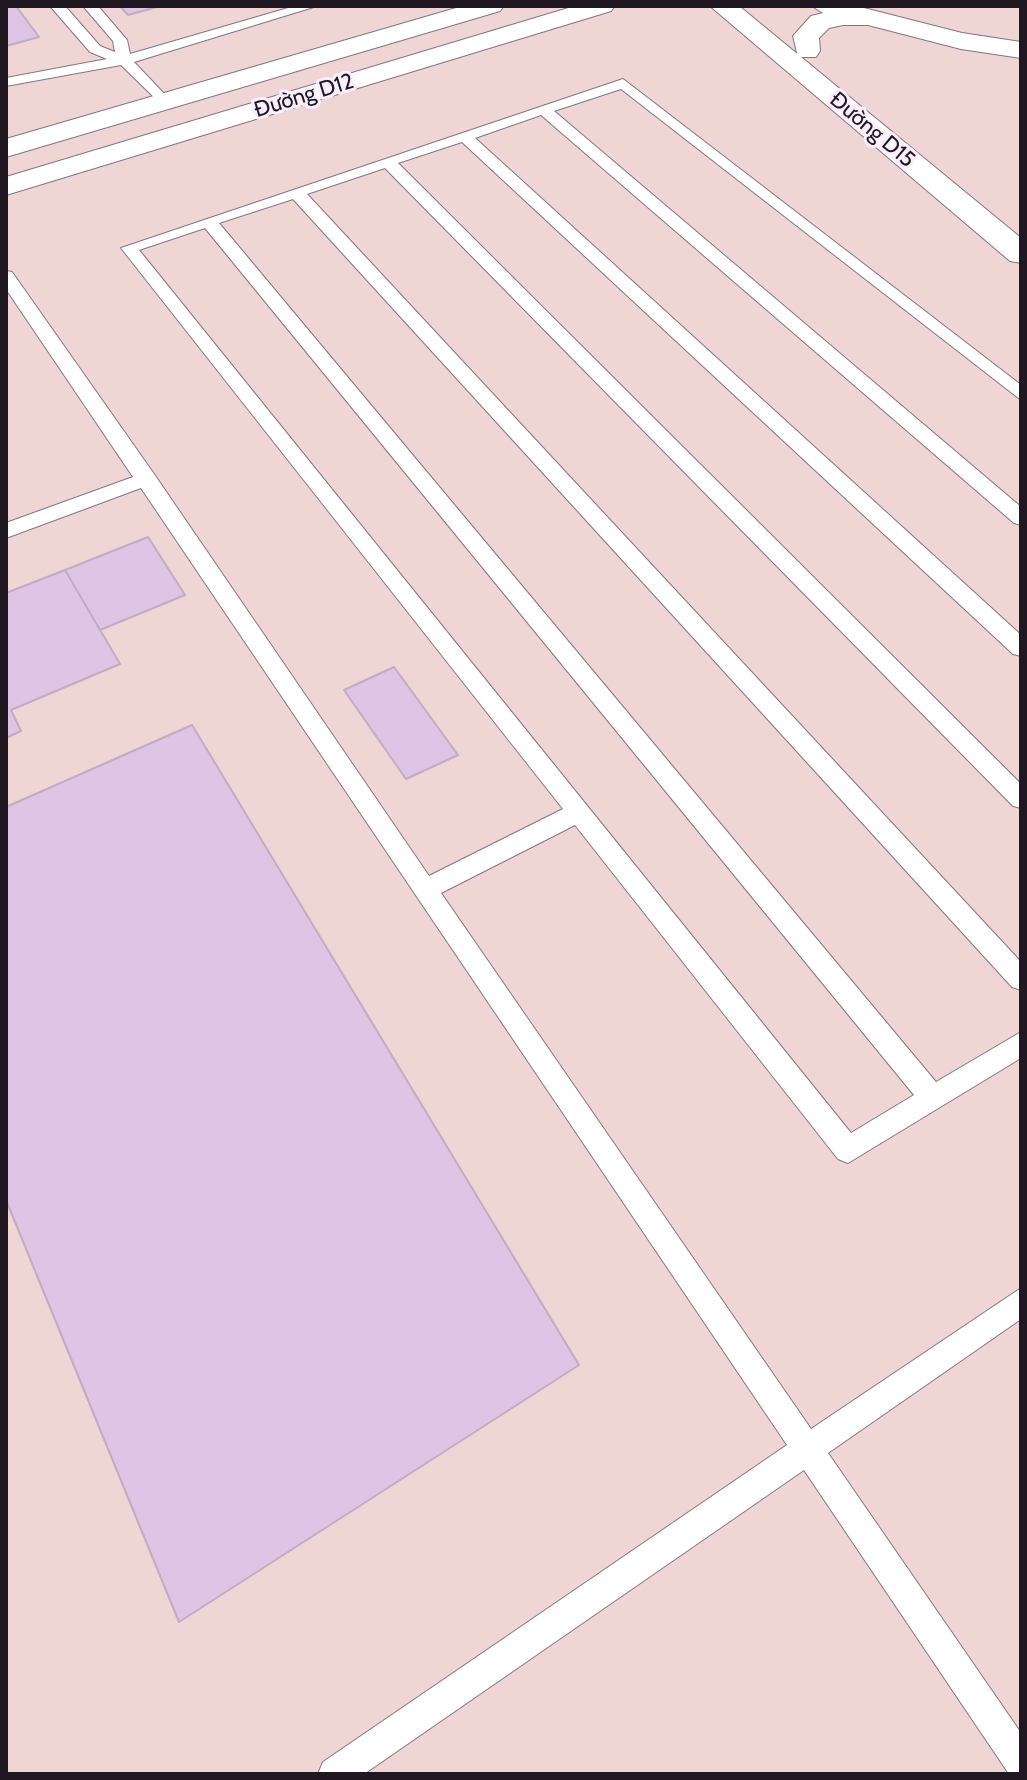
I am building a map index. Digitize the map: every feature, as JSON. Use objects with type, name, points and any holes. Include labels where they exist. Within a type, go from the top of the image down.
[{"type":"street","name":"Đường D12","points":[[6,148],[491,6]]},
{"type":"street","name":"Đường D12","points":[[6,186],[602,6]]},
{"type":"street","name":"Đường D15","points":[[723,6],[1021,254]]},
{"type":"street","name":"Đường D15","points":[[751,6],[1021,225]]},
{"type":"street","points":[[825,6],[1021,36]]},
{"type":"street","points":[[807,51],[805,40],[809,30],[826,20],[882,13],[961,41],[1021,50]]},
{"type":"lane","points":[[57,6],[95,49],[124,60],[163,101]]},
{"type":"lane","points":[[90,6],[120,40],[124,60]]},
{"type":"lane","points":[[6,82],[124,60],[310,6]]},
{"type":"lane","points":[[1021,394],[623,83],[129,248],[848,1150],[1021,1044]]},
{"type":"lane","points":[[544,110],[1021,518]]},
{"type":"lane","points":[[464,136],[1021,648]]},
{"type":"lane","points":[[388,162],[1021,799]]},
{"type":"lane","points":[[296,192],[1021,979]]},
{"type":"lane","points":[[209,222],[933,1098]]},
{"type":"lane","points":[[6,276],[1021,1762]]},
{"type":"lane","points":[[6,531],[147,479]]},
{"type":"lane","points":[[427,889],[579,812]]},
{"type":"lane","points":[[335,1774],[1021,1302]]},
{"type":"shaded area","points":[[6,6],[1021,6],[1021,1774],[6,1774]]},
{"type":"building","points":[[6,6],[16,6],[39,37],[6,46]]},
{"type":"building","points":[[120,6],[161,6],[128,15]]},
{"type":"building","points":[[148,537],[185,595],[100,630],[65,570]]},
{"type":"building","points":[[65,570],[120,664],[11,710],[21,731],[6,738],[6,593]]},
{"type":"building","points":[[394,667],[458,755],[406,779],[344,690]]},
{"type":"building","points":[[192,725],[579,1365],[179,1622],[6,1200],[6,807]]}]
